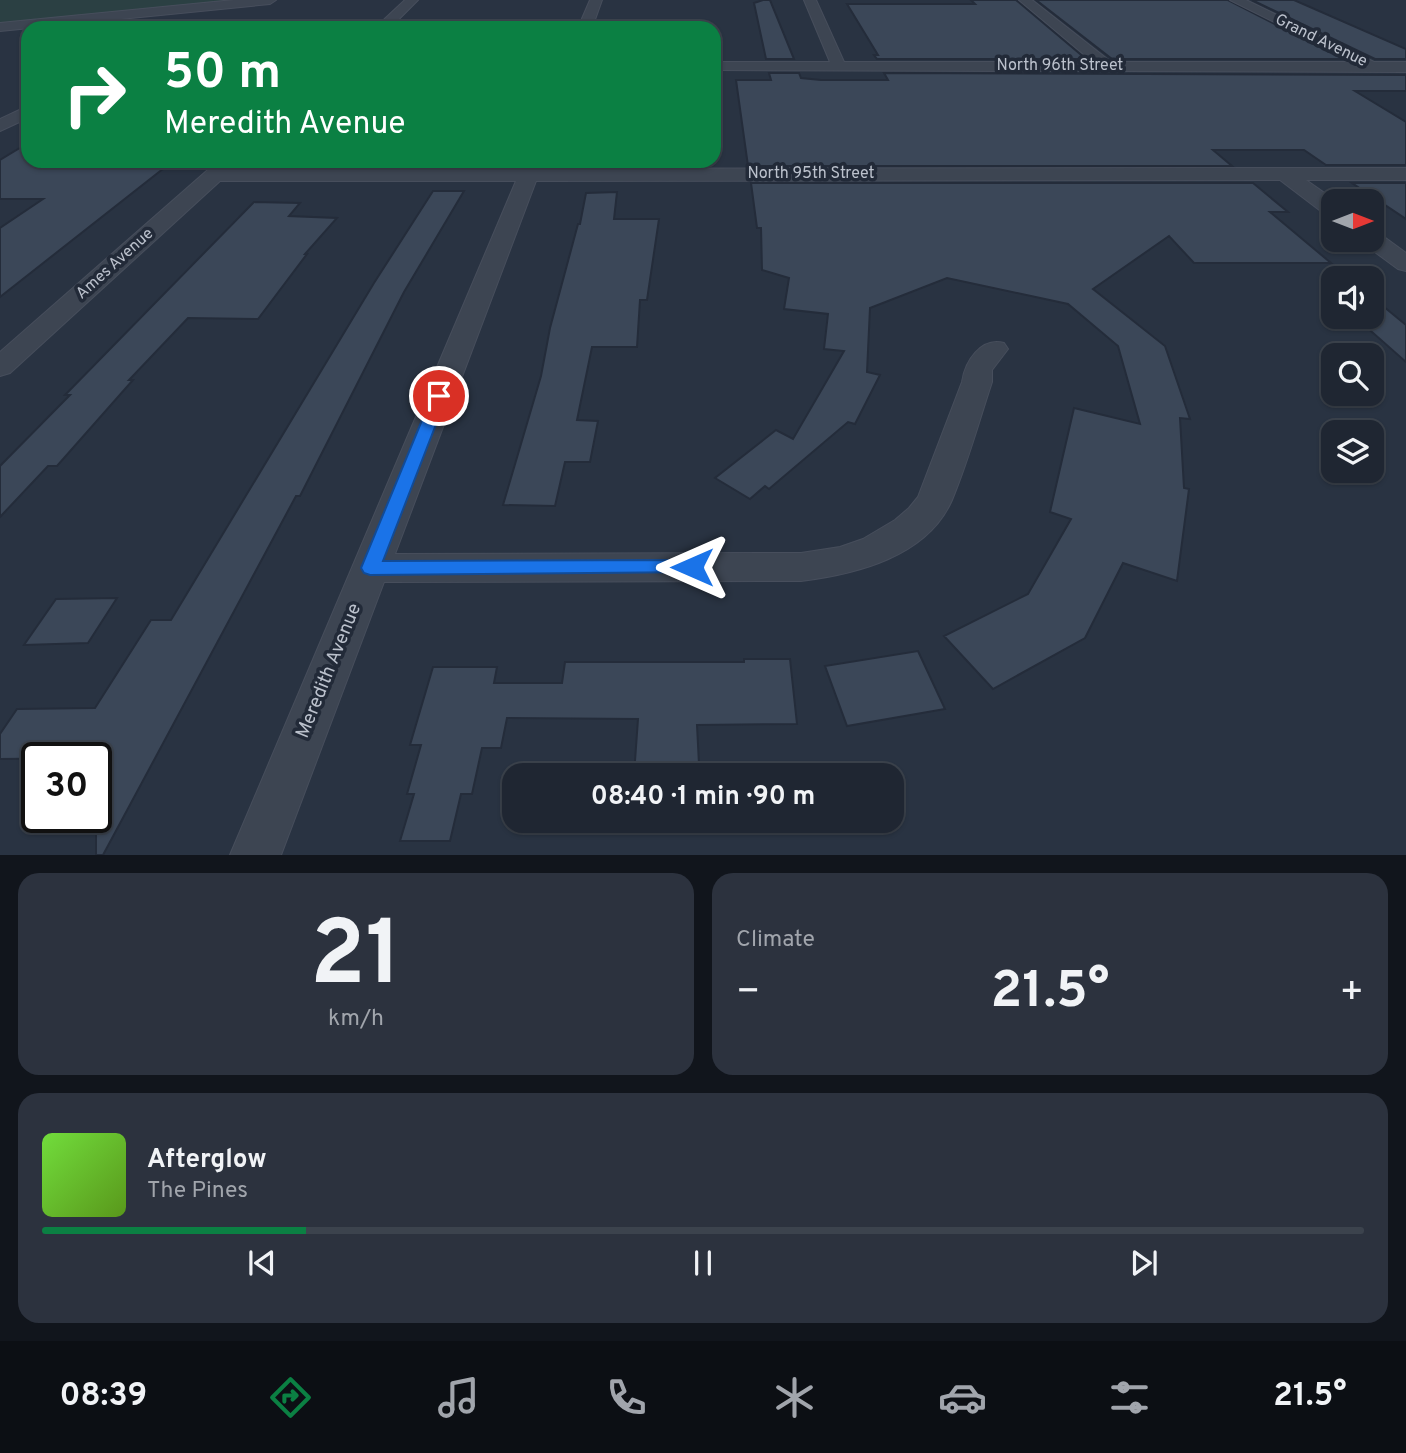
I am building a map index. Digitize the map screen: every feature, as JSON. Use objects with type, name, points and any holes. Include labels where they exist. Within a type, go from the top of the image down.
[{"type":"street","points":[[58,21],[271,0]]},
{"type":"street","points":[[390,21],[412,0]]},
{"type":"street","points":[[588,21],[596,0]]},
{"type":"street","points":[[810,0],[839,66]]},
{"type":"street","points":[[1025,0],[1107,66]]},
{"type":"street","name":"Grand Avenue","points":[[1236,0],[1406,82]]},
{"type":"street","points":[[145,21],[146,12]]},
{"type":"street","points":[[0,27],[21,25]]},
{"type":"street","name":"North 96th Street","points":[[721,66],[1406,67]]},
{"type":"street","points":[[0,126],[21,115]]},
{"type":"street","name":"North 95th Street","points":[[223,168],[528,175],[1406,174]]},
{"type":"street","name":"Ames Avenue","points":[[0,367],[223,168]]},
{"type":"street","points":[[1285,174],[1321,200]]},
{"type":"street","name":"Meredith Avenue","points":[[255,855],[528,175]]},
{"type":"street","points":[[1384,248],[1406,264]]},
{"type":"street","points":[[370,568],[801,567],[852,559],[895,541],[923,517],[934,501],[977,382],[978,370],[994,349]]},
{"type":"green space","points":[[0,0],[250,0],[21,21],[0,25]]},
{"type":"building","points":[[770,0],[794,59],[766,59],[754,3]]},
{"type":"building","points":[[971,0],[1016,0],[1086,59],[877,59],[874,55],[878,55],[847,4],[975,4]]},
{"type":"building","points":[[1036,0],[1228,0],[1343,59],[1112,59]]},
{"type":"building","points":[[1252,0],[1294,0],[1406,49],[1406,59],[1375,59]]},
{"type":"building","points":[[769,73],[799,73],[801,78],[821,80],[888,80],[884,73],[1406,75],[1406,91],[1355,91],[1406,122],[1406,165],[1326,165],[1304,150],[1213,150],[1232,166],[748,166],[736,80],[771,80]]},
{"type":"building","points":[[21,147],[21,168],[164,168],[0,297],[0,228],[43,199],[0,199],[0,160]]},
{"type":"building","points":[[751,183],[1253,183],[1288,212],[1270,212],[1331,263],[1194,263],[1169,236],[1093,289],[1165,346],[1190,419],[1180,418],[1184,488],[1189,489],[1177,581],[1123,563],[1085,638],[993,689],[944,636],[1028,594],[1071,519],[1050,512],[1074,408],[1140,424],[1118,346],[1068,304],[947,278],[870,308],[867,372],[880,375],[855,424],[848,422],[769,489],[765,486],[750,499],[715,478],[776,430],[793,439],[844,351],[824,349],[828,314],[784,309],[789,278],[762,270],[761,228],[757,228]]},
{"type":"building","points":[[1352,183],[1406,183],[1406,219],[1384,204],[1384,189],[1361,189]]},
{"type":"building","points":[[433,191],[464,191],[404,292],[300,496],[296,496],[103,855],[96,855],[96,833],[112,833],[112,742],[21,742],[21,759],[0,759],[0,734],[17,709],[95,708],[151,620],[171,620],[374,283]]},
{"type":"building","points":[[617,192],[614,219],[659,219],[647,300],[640,300],[637,347],[592,347],[577,420],[598,421],[590,462],[565,462],[555,506],[503,505],[541,376],[550,328],[580,224],[586,193]]},
{"type":"building","points":[[254,202],[300,203],[289,216],[337,218],[305,254],[258,319],[188,318],[129,380],[133,380],[57,466],[48,466],[0,517],[0,466],[70,395],[65,395]]},
{"type":"building","points":[[1384,307],[1406,325],[1406,362],[1369,329],[1384,329]]},
{"type":"building","points":[[117,598],[88,643],[24,645],[56,599]]},
{"type":"building","points":[[918,651],[945,709],[847,726],[825,666]]},
{"type":"building","points":[[744,659],[790,659],[797,724],[697,725],[699,763],[635,763],[638,719],[507,718],[501,748],[482,748],[472,794],[461,794],[450,841],[400,841],[414,794],[407,794],[421,745],[410,745],[433,667],[497,667],[494,683],[562,683],[565,662],[744,662]]},
{"type":"route","points":[[439,396],[370,568],[692,567]]}]
